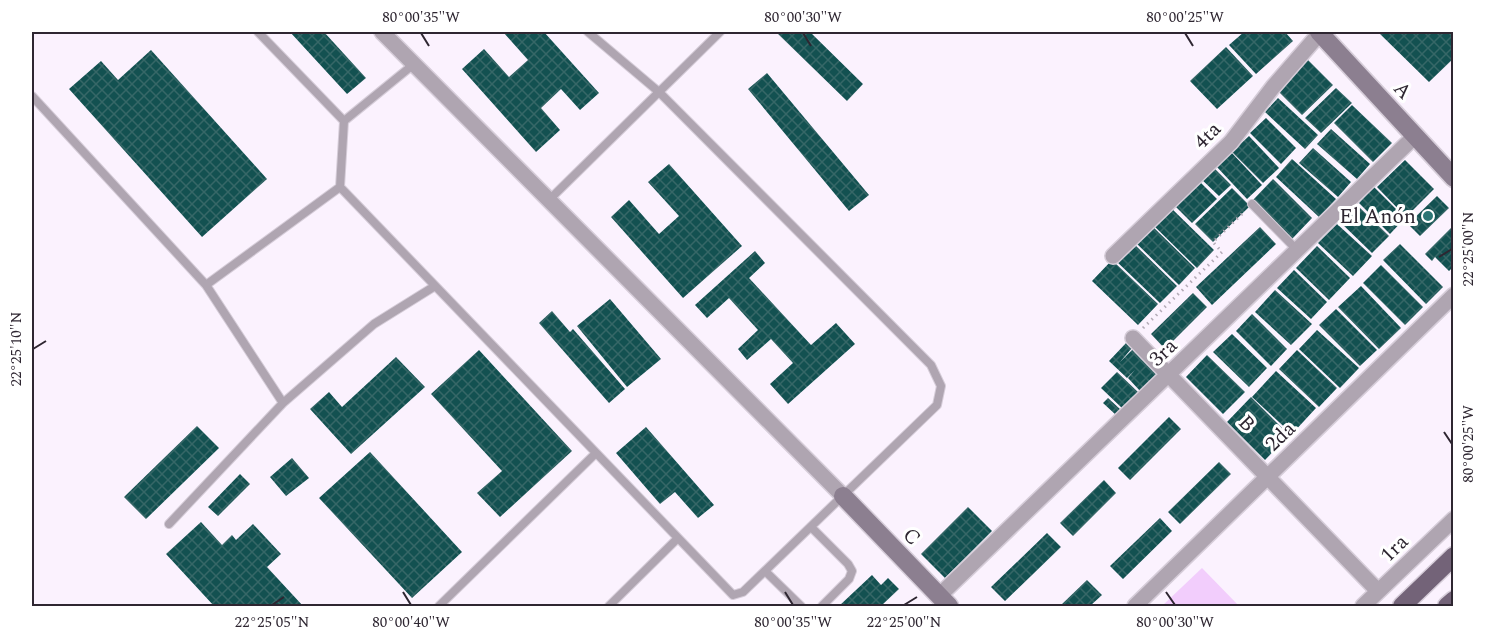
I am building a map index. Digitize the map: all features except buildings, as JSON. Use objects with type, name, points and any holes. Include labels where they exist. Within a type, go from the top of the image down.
[{"type":"main road","points":[[1402,606],[1454,556]]},
{"type":"main road","points":[[1447,606],[1454,600]]},
{"type":"street","points":[[382,32],[843,496]]},
{"type":"street","name":"A","points":[[1319,32],[1454,178]]},
{"type":"street","name":"4ta","points":[[1113,256],[1231,142],[1319,32]]},
{"type":"street","name":"3ra","points":[[944,601],[1169,375],[1414,136]]},
{"type":"street","name":"2da","points":[[1135,606],[1454,295]]},
{"type":"street","name":"B","points":[[1133,338],[1378,591]]},
{"type":"street","name":"C","points":[[843,496],[944,601]]},
{"type":"street","name":"1ra","points":[[1363,606],[1454,519]]},
{"type":"lane","points":[[258,32],[345,121]]},
{"type":"lane","points":[[414,64],[345,121],[340,188],[733,594],[743,592],[937,405],[941,386],[932,365],[659,92],[588,32]]},
{"type":"lane","points":[[549,200],[720,32]]},
{"type":"lane","points":[[32,96],[206,285],[283,403]]},
{"type":"lane","points":[[206,285],[340,188]]},
{"type":"lane","points":[[1252,204],[1296,250]]},
{"type":"lane","points":[[169,524],[283,403],[374,324],[435,286]]},
{"type":"lane","points":[[439,606],[596,453]]},
{"type":"lane","points":[[811,527],[848,564],[852,571],[849,579],[822,606]]},
{"type":"lane","points":[[609,606],[678,538]]},
{"type":"lane","points":[[765,571],[801,606]]},
{"type":"path","points":[[1133,338],[1222,252],[1213,242],[1252,204]]},
{"type":"shaded area","points":[[1202,568],[1239,606],[1162,606]]},
{"type":"place","name":"El Anón","points":[[1428,216]]}]
